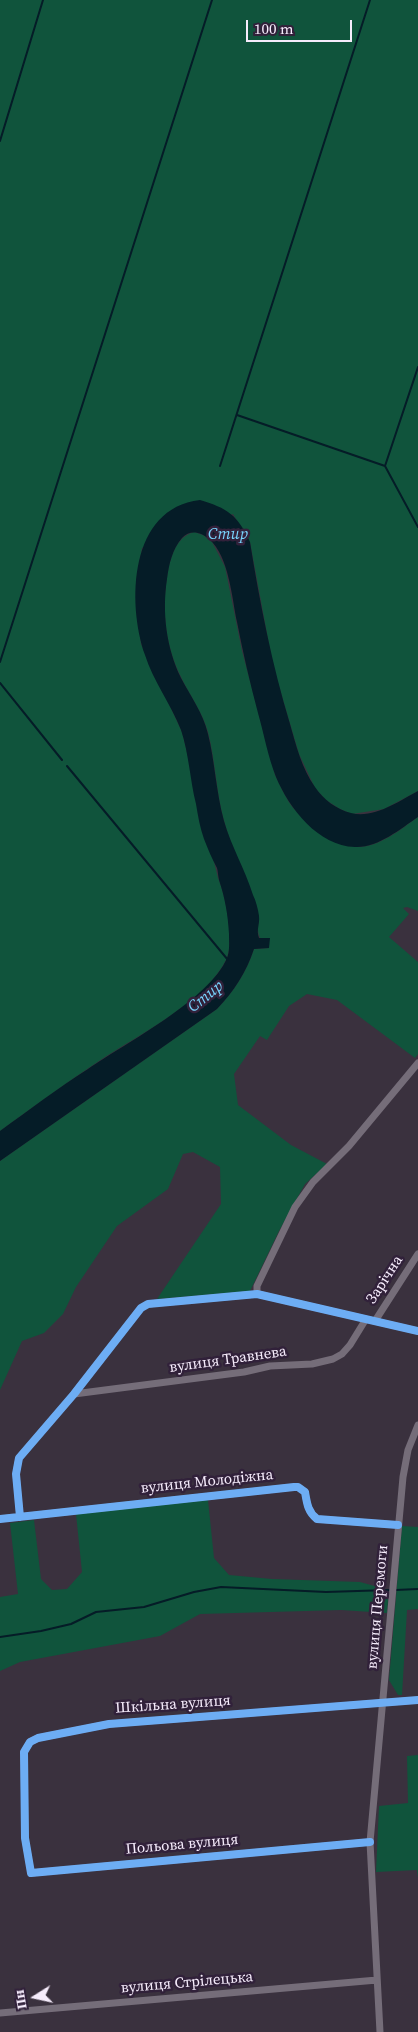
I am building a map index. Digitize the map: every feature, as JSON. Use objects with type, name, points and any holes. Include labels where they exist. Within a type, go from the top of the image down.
[{"type":"street","points":[[257,1294],[256,1286],[295,1207],[313,1182],[349,1146],[418,1063]]},
{"type":"street","name":"Зарічна","points":[[376,1321],[418,1254]]},
{"type":"street","points":[[20,1517],[16,1474],[20,1458],[74,1394],[141,1308],[148,1304],[257,1294],[418,1331]]},
{"type":"street","name":"вулиця Травнева","points":[[74,1394],[244,1372],[279,1365],[324,1362],[333,1359],[346,1350],[366,1319]]},
{"type":"street","name":"вулиця Перемоги","points":[[380,2032],[370,1842],[403,1477],[408,1450],[418,1425]]},
{"type":"street","name":"вулиця Молодіжна","points":[[0,1520],[298,1487],[305,1492],[308,1509],[318,1519],[398,1525]]},
{"type":"street","name":"Шкільна вулиця","points":[[25,1838],[24,1752],[30,1742],[38,1738],[109,1724],[418,1700]]},
{"type":"street","name":"Польова вулиця","points":[[25,1838],[31,1873],[370,1842]]},
{"type":"street","name":"вулиця Стрілецька","points":[[0,2013],[377,1980]]},
{"type":"green space","points":[[0,0],[418,0],[418,791],[384,809],[352,814],[326,800],[315,788],[299,754],[273,666],[250,542],[233,514],[142,548],[136,582],[141,644],[182,732],[224,896],[230,931],[229,952],[216,975],[187,1004],[87,1069],[0,1131]]},
{"type":"green space","points":[[194,532],[203,535],[212,542],[225,567],[242,651],[275,775],[294,809],[356,847],[381,841],[418,817],[418,911],[407,907],[403,908],[409,914],[389,937],[418,962],[418,1054],[415,1058],[337,1000],[307,994],[289,1006],[267,1040],[260,1036],[234,1074],[238,1105],[291,1145],[327,1164],[305,1184],[279,1231],[250,1291],[157,1299],[221,1204],[220,1167],[193,1152],[183,1154],[168,1189],[117,1226],[76,1287],[63,1314],[44,1333],[22,1341],[0,1390],[0,1161],[217,1009],[239,981],[254,949],[269,948],[259,934],[259,917],[235,855],[223,817],[208,732],[203,717],[175,664],[168,637],[165,595],[169,566],[174,550],[180,541],[188,534]]},
{"type":"green space","points":[[208,1500],[214,1558],[229,1575],[272,1579],[360,1582],[389,1590],[387,1613],[341,1610],[200,1614],[160,1636],[20,1662],[0,1671],[0,1597],[18,1594],[10,1523],[34,1520],[41,1579],[52,1590],[67,1589],[82,1572],[76,1514]]},
{"type":"green space","points":[[402,1526],[418,1527],[418,1609],[407,1610],[402,1695],[398,1695],[389,1680]]},
{"type":"green space","points":[[418,1755],[418,1878],[417,1870],[376,1872],[379,1806],[408,1803],[407,1756]]},
{"type":"water","name":"Стир","points":[[200,500],[218,506],[231,514],[241,525],[250,542],[267,634],[278,679],[300,757],[306,773],[315,787],[326,800],[336,807],[346,812],[360,814],[368,814],[386,808],[418,791],[418,817],[380,841],[355,847],[342,845],[317,833],[297,813],[282,789],[271,762],[239,634],[229,578],[221,556],[216,546],[203,535],[188,533],[185,535],[173,552],[170,563],[165,604],[166,629],[176,666],[206,726],[224,821],[256,902],[259,916],[259,938],[270,938],[269,948],[254,949],[239,981],[217,1009],[0,1161],[0,1131],[104,1058],[186,1004],[218,973],[228,955],[229,934],[225,900],[217,868],[200,826],[184,739],[177,720],[148,665],[139,634],[136,610],[136,585],[139,561],[147,539],[159,520],[177,507]]},
{"type":"waterway","points":[[0,141],[43,0]]},
{"type":"waterway","points":[[0,662],[212,0]]},
{"type":"waterway","points":[[220,466],[370,0]]},
{"type":"waterway","points":[[385,466],[418,367]]},
{"type":"waterway","points":[[237,415],[385,466],[418,527]]},
{"type":"waterway","points":[[0,683],[62,760]]},
{"type":"waterway","points":[[67,766],[228,960]]},
{"type":"waterway","points":[[0,1637],[71,1624],[96,1612],[144,1607],[194,1592],[221,1587],[326,1592],[389,1590]]},
{"type":"waterway","points":[[396,1590],[418,1589]]},
{"type":"cycle path","points":[[20,1517],[16,1474],[19,1458],[74,1394],[141,1308],[148,1304],[257,1294],[418,1331]]},
{"type":"cycle path","points":[[0,1519],[298,1487],[305,1492],[310,1511],[317,1519],[398,1525]]},
{"type":"cycle path","points":[[370,1842],[31,1873],[25,1838],[24,1752],[30,1742],[38,1738],[109,1724],[418,1700]]}]
